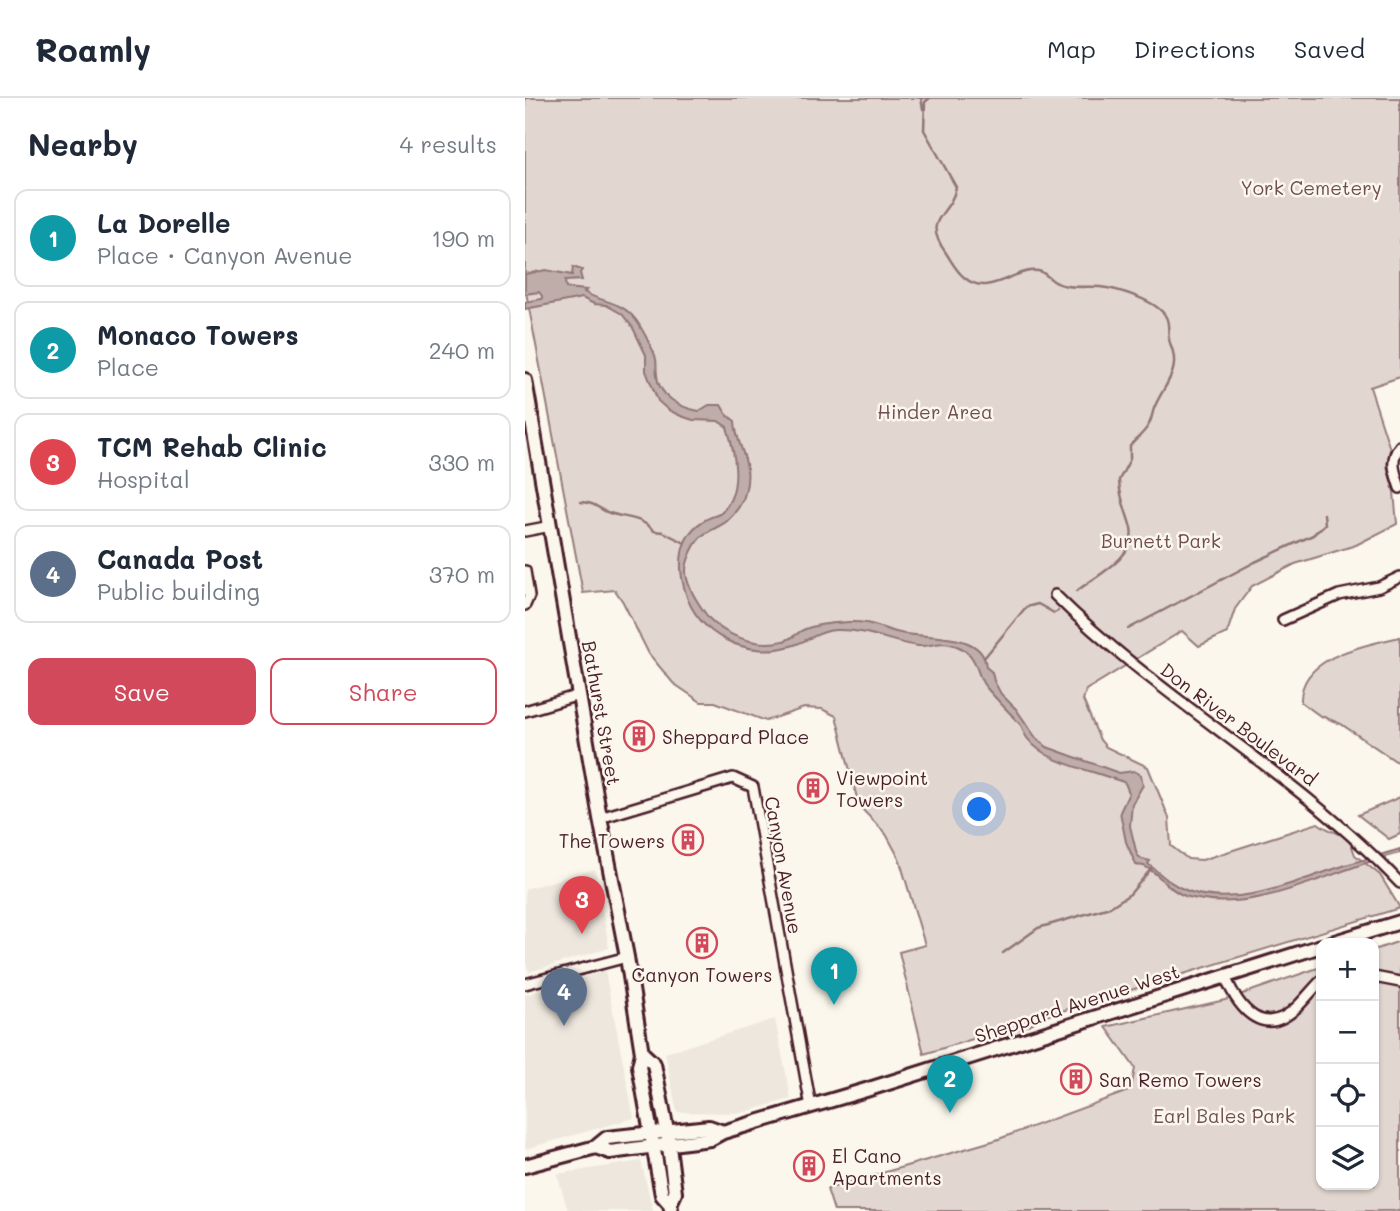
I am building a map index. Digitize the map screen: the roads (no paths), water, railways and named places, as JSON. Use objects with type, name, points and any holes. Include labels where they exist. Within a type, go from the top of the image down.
[{"type":"main road","name":"Bathurst Street","points":[[525,380],[600,818],[627,957],[642,1053],[639,1066],[655,1146],[661,1195],[671,1208]]},
{"type":"main road","points":[[1347,938],[1400,922]]},
{"type":"main road","name":"Sheppard Avenue West","points":[[596,1147],[610,1152],[710,1139],[723,1132],[811,1107],[1316,948]]},
{"type":"main road","name":"Bathurst Street","points":[[642,1053],[654,1064],[667,1131],[675,1193],[671,1208]]},
{"type":"main road","name":"Sheppard Avenue West","points":[[525,1166],[596,1147],[607,1138],[709,1127],[723,1132]]},
{"type":"street","points":[[1400,446],[1394,455],[1393,464],[1400,488]]},
{"type":"street","points":[[525,531],[551,526]]},
{"type":"street","points":[[525,571],[529,596],[525,605]]},
{"type":"street","points":[[1283,620],[1339,595],[1379,587],[1400,577]]},
{"type":"street","name":"Don River Boulevard","points":[[1055,595],[1131,663],[1194,713],[1253,754],[1363,845],[1400,883]]},
{"type":"street","points":[[525,711],[579,695]]},
{"type":"street","name":"Canyon Avenue","points":[[600,818],[733,778],[753,787],[811,1107]]},
{"type":"street","points":[[525,984],[627,957]]},
{"type":"street","points":[[1225,976],[1231,991],[1246,1013],[1258,1020],[1275,1020],[1285,1016],[1316,986]]},
{"type":"street","points":[[1379,978],[1400,982]]},
{"type":"waterway","points":[[921,98],[923,109]]},
{"type":"waterway","points":[[930,98],[925,102],[924,130],[956,187],[953,197],[936,224],[936,232],[954,266],[962,275],[981,285],[1030,271],[1039,271],[1062,285],[1100,287],[1136,296],[1154,305],[1167,320],[1174,361],[1171,376],[1149,424],[1130,446],[1130,459],[1119,480],[1131,528],[1131,539],[1128,548],[1113,565],[1077,591]]},
{"type":"waterway","points":[[581,502],[637,520],[654,531],[663,532],[683,542]]},
{"type":"waterway","points":[[1128,629],[1255,562],[1313,535],[1325,524],[1324,514]]},
{"type":"waterway","points":[[984,658],[1026,607],[1038,604],[1054,613],[1058,611]]},
{"type":"waterway","points":[[1003,953],[1038,928],[1110,907],[1130,894],[1151,869]]},
{"type":"place","name":"Sheppard Place","points":[[639,736]]},
{"type":"place","name":"Viewpoint Towers","points":[[813,788]]},
{"type":"place","name":"The Towers","points":[[688,840]]},
{"type":"place","name":"TCM Rehab Clinic","points":[[582,934]]},
{"type":"place","name":"Canyon Towers","points":[[702,943]]},
{"type":"place","name":"La Dorelle","points":[[834,1005]]},
{"type":"place","name":"Canada Post","points":[[564,1026]]},
{"type":"place","name":"San Remo Towers","points":[[1076,1079]]},
{"type":"place","name":"Monaco Towers","points":[[950,1113]]},
{"type":"place","name":"El Cano Apartments","points":[[809,1166]]},
{"type":"park label","name":"York Cemetery","points":[[1311,187]]},
{"type":"park label","name":"Hinder Area","points":[[935,411]]},
{"type":"park label","name":"Burnett Park","points":[[1161,540]]},
{"type":"park label","name":"Earl Bales Park","points":[[1224,1115]]}]
